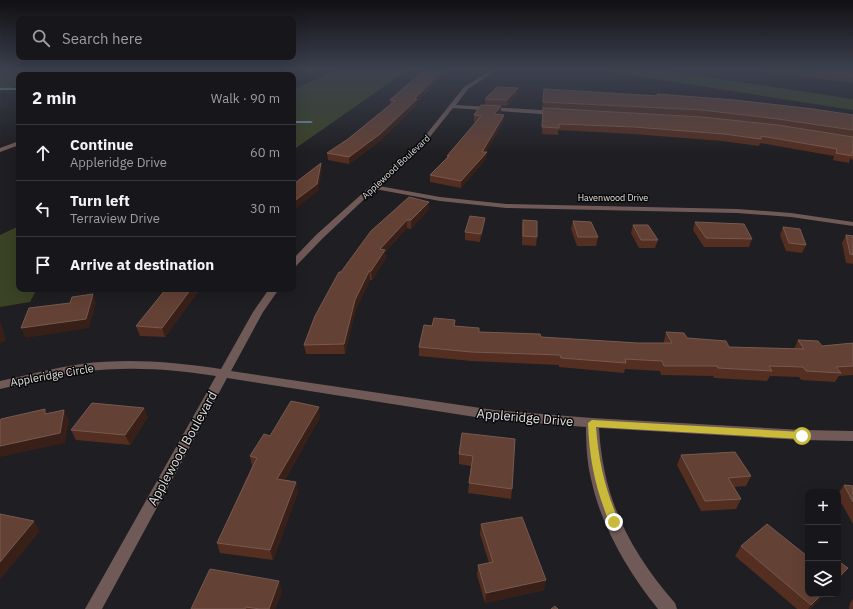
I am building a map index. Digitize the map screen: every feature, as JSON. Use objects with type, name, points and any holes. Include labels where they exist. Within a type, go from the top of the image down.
[{"type":"street","name":"Applewood Boulevard","points":[[296,261],[319,237],[423,142],[459,97]]},
{"type":"street","points":[[452,106],[566,114]]},
{"type":"street","points":[[0,150],[16,144]]},
{"type":"street","name":"Havenwood Drive","points":[[374,187],[440,199],[506,206],[737,211],[791,215],[853,224]]},
{"type":"street","name":"Applewood Boulevard","points":[[93,609],[223,374],[258,312],[272,292]]},
{"type":"street","name":"Appleridge Circle","points":[[0,385],[81,368],[140,364],[183,367],[223,374]]},
{"type":"street","name":"Appleridge Drive","points":[[223,374],[444,408],[592,423],[802,436],[853,436]]},
{"type":"street","points":[[592,423],[594,456],[600,487],[614,522],[634,560],[669,609]]},
{"type":"green space","points":[[296,97],[368,97],[296,148]]},
{"type":"green space","points":[[773,97],[842,97],[853,99],[853,110]]},
{"type":"green space","points":[[16,227],[16,292],[35,292],[30,302],[0,307],[0,235]]},
{"type":"building","points":[[393,97],[416,97],[414,99],[417,99],[380,134],[349,157],[327,153],[348,139],[395,101],[390,100]]},
{"type":"building","points":[[487,97],[509,97],[507,100],[485,99]]},
{"type":"building","points":[[543,97],[701,97],[735,100],[853,115],[853,130],[702,110],[543,102]]},
{"type":"building","points":[[481,105],[501,106],[494,114],[504,115],[482,152],[487,152],[461,181],[430,175],[449,156],[447,156],[481,116],[474,115]]},
{"type":"building","points":[[543,108],[702,117],[778,125],[853,137],[853,152],[852,156],[836,153],[837,149],[761,136],[761,139],[724,134],[634,127],[559,124],[559,128],[542,127]]},
{"type":"building","points":[[321,163],[317,184],[296,200],[296,182]]},
{"type":"building","points":[[409,197],[429,202],[411,220],[407,220],[380,249],[385,250],[371,271],[369,271],[355,300],[344,344],[304,345],[315,316],[339,272],[341,272],[371,231]]},
{"type":"building","points":[[470,216],[485,218],[481,234],[465,232]]},
{"type":"building","points":[[523,220],[537,221],[537,237],[523,236]]},
{"type":"building","points":[[573,221],[591,222],[598,237],[578,237]]},
{"type":"building","points":[[695,222],[744,224],[752,239],[706,238]]},
{"type":"building","points":[[633,225],[648,225],[658,240],[641,240]]},
{"type":"building","points":[[783,227],[800,229],[806,245],[789,243]]},
{"type":"building","points":[[846,235],[853,236],[853,255],[850,254]]},
{"type":"building","points":[[164,292],[189,292],[162,328],[136,326]]},
{"type":"building","points":[[93,294],[86,319],[21,328],[29,308],[70,303],[72,297]]},
{"type":"building","points":[[434,318],[455,320],[454,326],[479,328],[479,332],[540,334],[541,337],[638,343],[672,343],[666,332],[684,333],[687,338],[726,341],[729,347],[804,349],[798,340],[818,341],[822,346],[853,343],[853,366],[836,367],[841,373],[806,371],[803,367],[769,366],[772,371],[718,368],[717,366],[664,366],[662,361],[625,359],[626,363],[561,358],[560,355],[471,352],[419,347],[424,325],[432,326]]},
{"type":"building","points":[[291,401],[319,407],[277,479],[296,482],[270,550],[217,543],[257,458],[250,456],[264,434],[270,436]]},
{"type":"building","points":[[92,403],[144,408],[125,435],[71,430]]},
{"type":"building","points":[[45,409],[45,414],[64,410],[60,433],[0,446],[1,419]]},
{"type":"building","points":[[462,433],[515,439],[512,489],[469,483],[473,456],[459,454]]},
{"type":"building","points":[[735,452],[751,476],[728,478],[741,499],[705,501],[681,455]]},
{"type":"building","points":[[844,485],[853,486],[853,502]]},
{"type":"building","points":[[0,514],[34,521],[0,562]]},
{"type":"building","points":[[522,517],[546,580],[486,593],[478,565],[493,562],[481,524]]},
{"type":"building","points":[[767,524],[805,554],[805,597],[819,597],[811,605],[741,546]]},
{"type":"building","points":[[841,563],[848,568],[841,575]]},
{"type":"building","points":[[210,569],[279,581],[269,609],[246,607],[245,609],[191,609]]},
{"type":"building","points":[[555,606],[558,609],[551,609]]},
{"type":"waterway","points":[[296,122],[311,122]]},
{"type":"route","points":[[614,522],[600,487],[594,456],[592,423],[802,436]]}]
